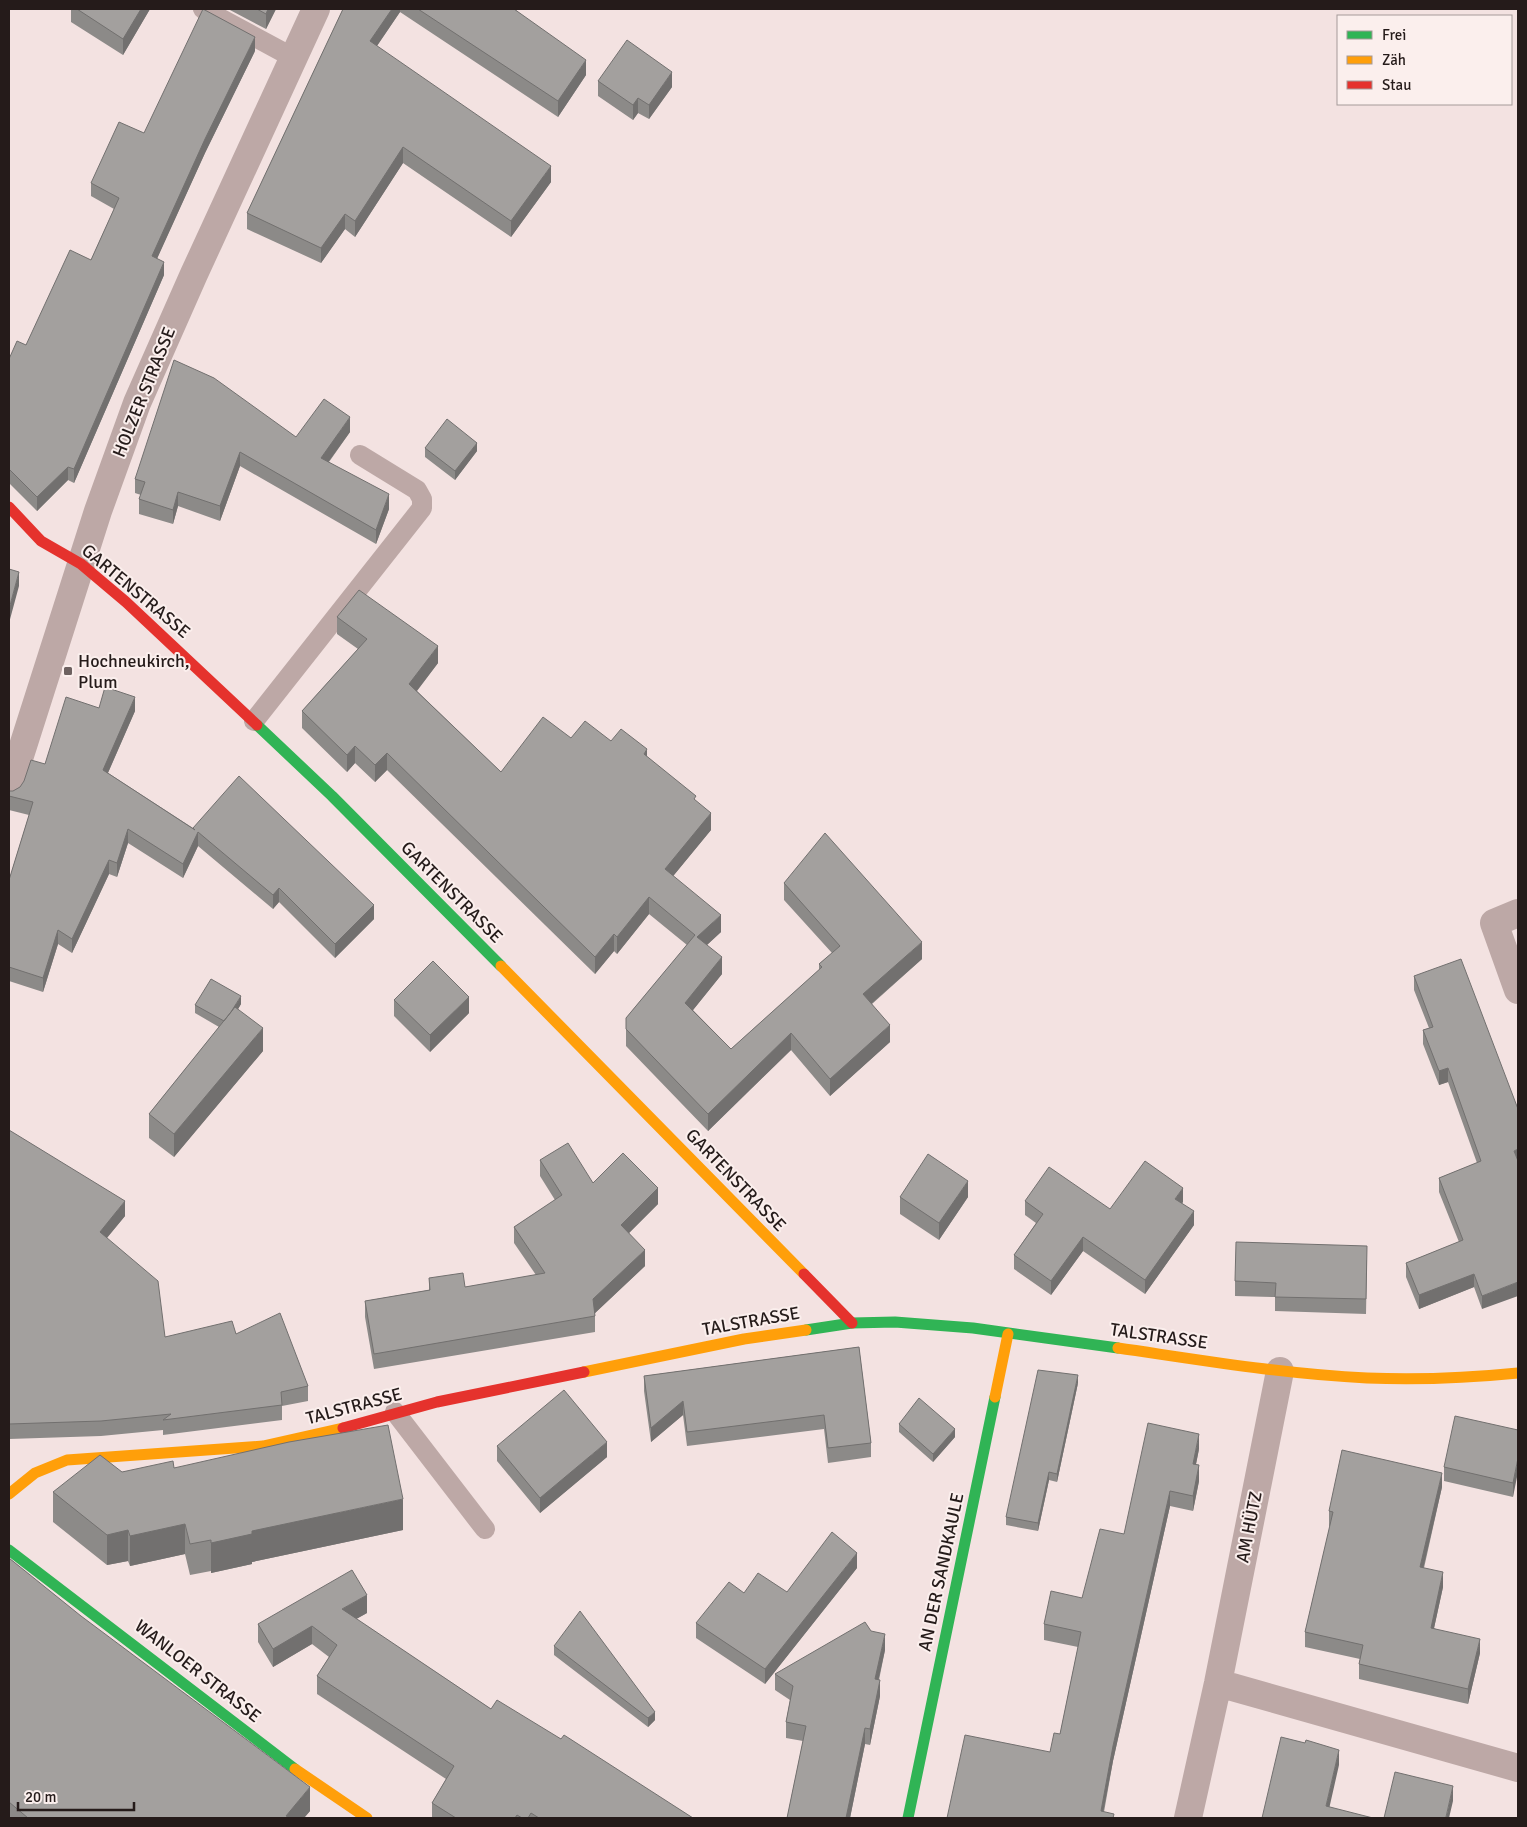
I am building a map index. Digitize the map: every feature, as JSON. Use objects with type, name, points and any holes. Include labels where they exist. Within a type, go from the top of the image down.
[{"type":"street","name":"HOLZER STRASSE","points":[[9,790],[81,564],[137,403],[292,57],[316,9]]},
{"type":"street","name":"GARTENSTRASSE","points":[[9,507],[41,541],[81,564],[169,641],[254,721],[557,1022],[852,1323]]},
{"type":"street","points":[[1518,913],[1494,923],[1518,990]]},
{"type":"street","name":"TALSTRASSE","points":[[9,1494],[22,1481],[39,1469],[67,1460],[263,1446],[312,1436],[395,1412],[724,1343],[852,1323],[895,1322],[933,1324],[1280,1371],[1414,1380],[1518,1373]]},
{"type":"street","name":"AN DER SANDKAULE","points":[[908,1818],[1008,1334]]},
{"type":"street","name":"AM HÜTZ","points":[[1188,1818],[1218,1683],[1280,1371]]},
{"type":"street","name":"WANLOER STRASSE","points":[[9,1550],[292,1767],[367,1818]]},
{"type":"street","points":[[1218,1683],[1518,1768]]},
{"type":"lane","points":[[203,9],[292,57]]},
{"type":"lane","points":[[254,721],[422,508],[422,498],[417,490],[360,455]]},
{"type":"lane","points":[[395,1412],[485,1529]]},
{"type":"building","points":[[77,9],[141,9],[123,39]]},
{"type":"building","points":[[203,9],[255,37],[205,139],[152,256],[164,262],[74,469],[68,467],[37,497],[9,469],[9,359],[17,341],[26,345],[70,250],[91,260],[119,198],[91,183],[119,122],[144,133]]},
{"type":"building","points":[[257,9],[268,9],[266,14]]},
{"type":"building","points":[[343,9],[392,9],[370,41],[551,166],[511,221],[403,147],[355,221],[345,214],[321,248],[247,213]]},
{"type":"building","points":[[418,9],[514,9],[586,60],[558,101]]},
{"type":"building","points":[[627,40],[672,72],[649,105],[638,98],[633,105],[598,81]]},
{"type":"building","points":[[174,360],[214,378],[296,437],[324,399],[350,417],[321,458],[389,494],[376,530],[240,452],[220,506],[178,492],[173,510],[139,499],[145,482],[135,479]]},
{"type":"building","points":[[447,419],[477,443],[455,471],[425,448]]},
{"type":"building","points":[[9,569],[19,572],[9,609]]},
{"type":"building","points":[[359,590],[438,646],[409,684],[501,772],[543,717],[571,738],[585,721],[611,741],[621,729],[647,749],[644,754],[696,796],[694,799],[711,813],[665,869],[721,915],[697,937],[722,957],[685,1003],[731,1049],[822,967],[819,964],[840,946],[784,883],[825,833],[922,942],[863,994],[890,1025],[830,1079],[791,1033],[708,1114],[626,1029],[626,1018],[695,935],[649,897],[617,937],[614,934],[595,957],[387,753],[375,765],[355,746],[347,755],[302,711],[367,639],[337,617]]},
{"type":"building","points":[[105,687],[135,697],[103,770],[195,830],[193,828],[239,776],[374,905],[335,944],[279,888],[273,895],[198,832],[183,864],[128,829],[117,863],[109,860],[72,939],[58,930],[43,978],[9,967],[9,880],[33,802],[9,796],[9,791],[20,787],[31,760],[45,764],[66,697],[99,708]]},
{"type":"building","points":[[1461,959],[1518,1109],[1518,1149],[1514,1151],[1518,1161],[1518,1282],[1482,1296],[1474,1274],[1419,1295],[1406,1263],[1463,1240],[1439,1178],[1481,1161],[1448,1068],[1439,1071],[1423,1030],[1433,1027],[1414,976]]},
{"type":"building","points":[[433,961],[469,997],[430,1035],[394,1000]]},
{"type":"building","points":[[211,979],[241,996],[224,1021],[195,1005]]},
{"type":"building","points":[[235,1007],[263,1028],[174,1134],[149,1114]]},
{"type":"building","points":[[9,1130],[125,1201],[100,1232],[158,1281],[165,1337],[232,1321],[236,1334],[280,1313],[308,1386],[281,1392],[282,1405],[163,1420],[171,1414],[101,1421],[9,1424]]},
{"type":"building","points":[[568,1143],[593,1183],[623,1153],[658,1188],[621,1225],[645,1250],[593,1299],[595,1316],[374,1354],[365,1301],[430,1290],[429,1278],[463,1273],[465,1287],[545,1273],[514,1227],[562,1195],[540,1160]]},
{"type":"building","points":[[928,1154],[968,1181],[939,1223],[900,1197]]},
{"type":"building","points":[[1145,1161],[1183,1188],[1175,1199],[1194,1211],[1145,1280],[1083,1237],[1051,1281],[1014,1255],[1043,1214],[1025,1201],[1049,1167],[1110,1209]]},
{"type":"building","points":[[1236,1242],[1367,1246],[1366,1299],[1275,1297],[1276,1283],[1235,1281]]},
{"type":"building","points":[[859,1347],[871,1443],[828,1448],[824,1415],[687,1432],[683,1401],[651,1428],[644,1376]]},
{"type":"building","points":[[1038,1370],[1078,1375],[1057,1474],[1049,1472],[1038,1523],[1006,1517]]},
{"type":"building","points":[[564,1390],[607,1442],[540,1498],[497,1446]]},
{"type":"building","points":[[919,1398],[955,1429],[933,1454],[899,1424]]},
{"type":"building","points":[[1455,1416],[1518,1430],[1518,1458],[1513,1483],[1444,1467]]},
{"type":"building","points":[[1148,1423],[1199,1434],[1193,1464],[1199,1465],[1193,1496],[1170,1491],[1113,1746],[1101,1811],[1114,1814],[1113,1818],[947,1818],[965,1735],[1050,1752],[1054,1733],[1060,1734],[1081,1632],[1044,1624],[1051,1591],[1082,1598],[1100,1529],[1124,1534]]},
{"type":"building","points":[[388,1425],[403,1499],[252,1531],[252,1534],[211,1543],[211,1540],[190,1544],[185,1524],[130,1536],[128,1530],[107,1535],[53,1492],[100,1455],[122,1472],[173,1461],[174,1468],[289,1442]]},
{"type":"building","points":[[1342,1450],[1442,1473],[1420,1567],[1443,1572],[1431,1628],[1480,1639],[1468,1689],[1359,1664],[1363,1645],[1305,1632],[1333,1512],[1329,1511]]},
{"type":"building","points":[[832,1532],[857,1553],[765,1669],[696,1623],[729,1582],[744,1593],[758,1573],[787,1592]]},
{"type":"building","points":[[9,1558],[81,1616],[310,1787],[286,1816],[291,1818],[28,1818],[9,1802]]},
{"type":"building","points":[[352,1570],[367,1595],[342,1609],[491,1709],[497,1700],[561,1739],[564,1735],[693,1818],[539,1818],[531,1813],[528,1818],[522,1818],[517,1815],[515,1818],[456,1818],[432,1803],[454,1766],[317,1676],[337,1645],[312,1626],[273,1649],[258,1624]]},
{"type":"building","points":[[580,1611],[655,1712],[648,1718],[554,1646]]},
{"type":"building","points":[[865,1622],[871,1631],[885,1634],[875,1679],[880,1680],[870,1729],[865,1728],[846,1818],[787,1818],[806,1726],[786,1722],[793,1686],[775,1674]]},
{"type":"building","points":[[1281,1737],[1305,1743],[1306,1740],[1339,1750],[1326,1806],[1373,1818],[1262,1818]]},
{"type":"building","points":[[1395,1772],[1453,1786],[1446,1817],[1452,1818],[1384,1818]]},
{"type":"traffic: fast","points":[[257,725],[332,796],[501,966]]},
{"type":"traffic: fast","points":[[806,1330],[852,1323],[895,1322],[973,1328],[1118,1348]]},
{"type":"traffic: fast","points":[[908,1818],[995,1397]]},
{"type":"traffic: fast","points":[[9,1550],[295,1769]]},
{"type":"traffic: slow","points":[[501,966],[804,1274]]},
{"type":"traffic: slow","points":[[584,1372],[744,1339],[806,1330]]},
{"type":"traffic: slow","points":[[995,1397],[1008,1334]]},
{"type":"traffic: slow","points":[[1118,1348],[1242,1366],[1336,1376],[1424,1379],[1518,1373]]},
{"type":"traffic: slow","points":[[9,1494],[35,1473],[67,1460],[263,1446],[343,1428]]},
{"type":"traffic: slow","points":[[295,1769],[367,1818]]},
{"type":"traffic: jam","points":[[9,507],[41,541],[81,564],[126,602],[257,725]]},
{"type":"traffic: jam","points":[[804,1274],[852,1323]]},
{"type":"traffic: jam","points":[[343,1428],[437,1402],[584,1372]]},
{"type":"place","name":"Hochneukirch, Plum","points":[[68,671]]}]
